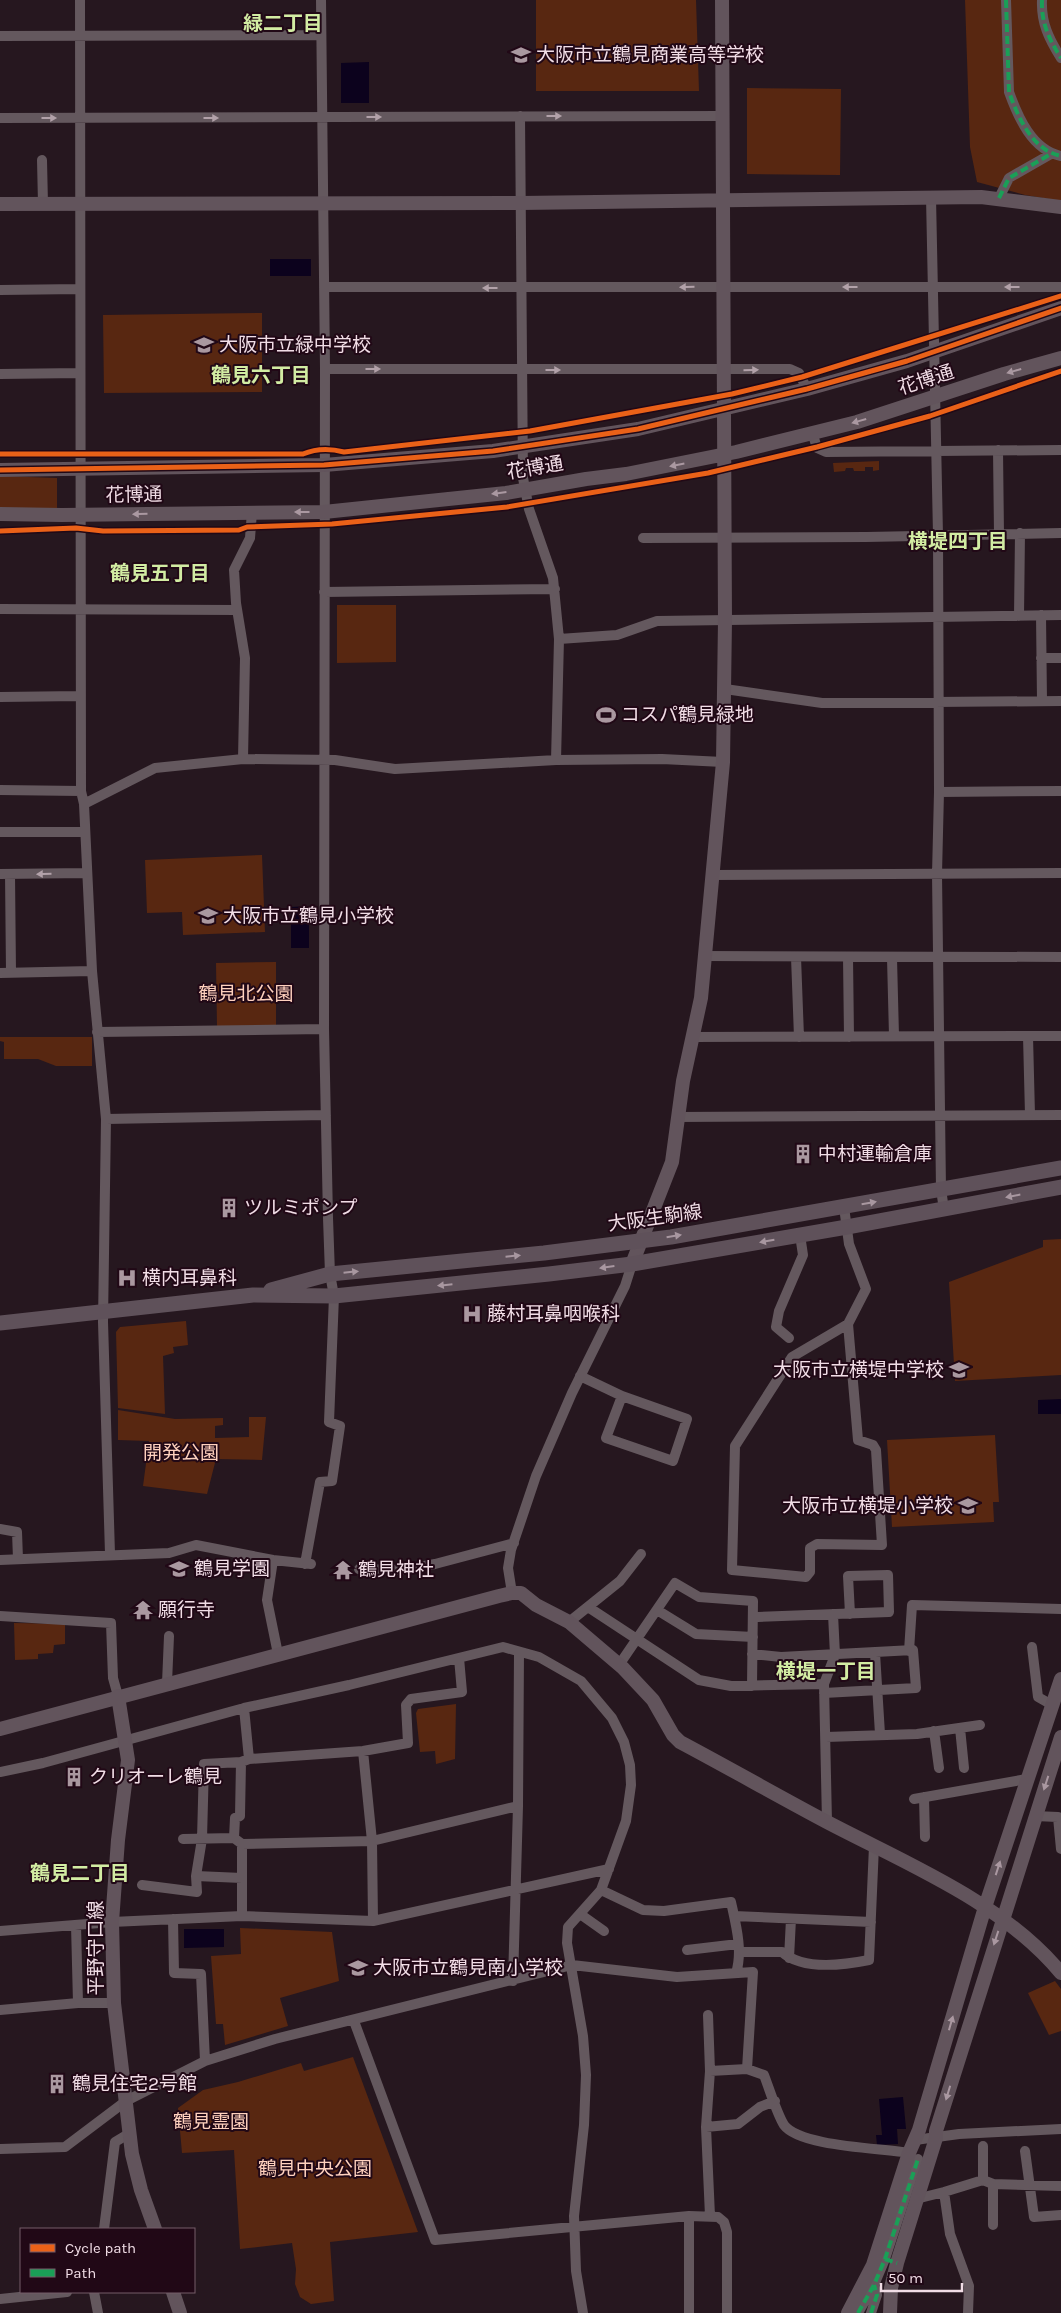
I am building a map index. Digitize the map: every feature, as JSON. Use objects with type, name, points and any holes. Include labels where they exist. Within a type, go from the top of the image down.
[{"type":"main road","name":"大阪生駒線","points":[[253,1295],[330,1274],[544,1253],[642,1241],[1061,1168]]},
{"type":"main road","name":"大阪生駒線","points":[[0,1323],[253,1295],[334,1296],[632,1264],[944,1210],[1061,1187]]},
{"type":"street","points":[[80,0],[79,470],[82,694],[80,696],[81,791],[84,804],[92,971],[106,1119],[104,1311],[110,1554]]},
{"type":"street","points":[[0,1560],[168,1553],[196,1545],[274,1560],[308,1564],[320,1482],[332,1481],[340,1426],[329,1422],[334,1296],[330,1274],[324,1029],[324,287],[321,0]]},
{"type":"street","points":[[512,1592],[508,1568],[514,1543],[536,1476],[580,1376],[625,1286],[672,1162],[677,1117],[702,998],[704,956],[723,762],[725,689],[722,0]]},
{"type":"street","points":[[999,198],[1009,178],[1056,155],[1028,133],[1020,121],[1009,92],[1006,0]]},
{"type":"street","points":[[1042,0],[1042,14],[1048,37],[1061,58]]},
{"type":"street","points":[[0,36],[321,35]]},
{"type":"street","points":[[520,116],[521,370],[524,489],[529,509],[554,578],[559,639],[556,760]]},
{"type":"street","points":[[0,118],[723,116]]},
{"type":"street","points":[[42,160],[43,204]]},
{"type":"street","points":[[931,197],[938,535],[938,958],[942,1116],[941,1190],[944,1210]]},
{"type":"street","points":[[0,204],[723,201],[931,197],[999,198],[1061,207]]},
{"type":"street","points":[[324,287],[1061,286]]},
{"type":"street","points":[[0,290],[80,289]]},
{"type":"street","name":"花博通","points":[[0,470],[324,465],[484,452],[638,429],[807,389],[935,351],[1061,308]]},
{"type":"street","name":"花博通","points":[[0,514],[324,512],[524,489],[626,474],[724,454],[857,422],[1061,358]]},
{"type":"street","points":[[324,369],[795,370],[799,373],[807,389]]},
{"type":"street","points":[[0,374],[80,373]]},
{"type":"street","points":[[812,432],[817,447],[823,452],[1061,450]]},
{"type":"street","points":[[998,450],[999,534]]},
{"type":"street","points":[[243,759],[245,658],[237,610],[234,570],[250,538],[252,512]]},
{"type":"street","points":[[1019,616],[1020,533]]},
{"type":"street","points":[[643,538],[1061,533]]},
{"type":"street","points":[[324,592],[555,589]]},
{"type":"street","points":[[0,609],[237,610]]},
{"type":"street","points":[[559,639],[616,635],[657,621],[1061,615]]},
{"type":"street","points":[[1041,616],[1042,701]]},
{"type":"street","points":[[1041,658],[1061,658]]},
{"type":"street","points":[[725,689],[822,703],[1061,701]]},
{"type":"street","points":[[0,697],[80,696]]},
{"type":"street","points":[[84,804],[155,768],[243,759],[323,760],[375,764],[395,769],[556,760],[662,759],[723,762]]},
{"type":"street","points":[[0,790],[81,791]]},
{"type":"street","points":[[939,792],[1061,791]]},
{"type":"street","points":[[0,832],[85,832]]},
{"type":"street","points":[[11,973],[5,874],[87,873]]},
{"type":"street","points":[[712,875],[1061,873]]},
{"type":"street","points":[[704,956],[1061,957]]},
{"type":"street","points":[[796,957],[799,1037]]},
{"type":"street","points":[[848,957],[848,1037]]},
{"type":"street","points":[[892,958],[894,1036]]},
{"type":"street","points":[[0,973],[92,971]]},
{"type":"street","points":[[97,1032],[324,1029]]},
{"type":"street","points":[[1028,1036],[1030,1115]]},
{"type":"street","points":[[693,1037],[1061,1036]]},
{"type":"street","points":[[677,1117],[1061,1114]]},
{"type":"street","points":[[106,1119],[326,1115]]},
{"type":"street","points":[[844,1207],[849,1244],[866,1289],[848,1324],[858,1440],[873,1445],[876,1450],[882,1545],[817,1544],[810,1548],[810,1572],[806,1577],[732,1570],[734,1446],[792,1357],[848,1324]]},
{"type":"street","points":[[789,1338],[776,1327],[779,1311],[803,1255],[800,1235]]},
{"type":"street","points":[[580,1376],[622,1396],[688,1419],[673,1461],[606,1438],[622,1396]]},
{"type":"street","points":[[0,1529],[17,1532],[18,1559]]},
{"type":"street","points":[[359,1570],[403,1570],[435,1564],[514,1543]]},
{"type":"street","points":[[568,1622],[620,1581],[641,1554]]},
{"type":"street","points":[[274,1560],[267,1600],[278,1654]]},
{"type":"street","points":[[753,1617],[850,1614],[890,1612],[888,1575],[848,1576],[850,1614]]},
{"type":"street","points":[[619,1665],[638,1640],[675,1583],[700,1597],[753,1601],[752,1686]]},
{"type":"street","points":[[0,1729],[512,1592],[521,1593],[536,1605],[568,1622],[619,1665],[653,1700],[673,1735],[680,1742],[985,1907],[1003,1918],[1042,1950],[1061,1972]]},
{"type":"street","points":[[909,1650],[912,1604],[1061,1609]]},
{"type":"street","points":[[588,1607],[699,1680],[731,1686],[879,1690],[916,1688],[913,1650],[835,1656],[781,1657],[752,1654]]},
{"type":"street","points":[[657,1610],[696,1634],[753,1637]]},
{"type":"street","points":[[827,1822],[824,1689],[835,1656],[833,1614]]},
{"type":"street","points":[[0,1616],[111,1623],[113,1678],[118,1696]]},
{"type":"street","points":[[167,1684],[169,1636]]},
{"type":"street","points":[[0,1772],[43,1763],[244,1708],[503,1647],[539,1657],[580,1681],[612,1718],[624,1742],[630,1765],[630,1804],[626,1822],[601,1890],[568,1927],[567,1943],[583,2036],[586,2087],[574,2228],[576,2272],[583,2313]]},
{"type":"street","points":[[1032,1647],[1038,1697],[1052,1704]]},
{"type":"street","points":[[513,1981],[518,1806],[519,1652]]},
{"type":"street","points":[[875,1653],[879,1690],[880,1734]]},
{"type":"street","points":[[142,1885],[197,1892],[196,1876],[202,1839],[204,1764],[363,1751],[408,1743],[406,1705],[411,1699],[462,1692],[459,1658]]},
{"type":"street","points":[[848,2313],[873,2266],[914,2151],[985,1907],[1061,1679]]},
{"type":"street","name":"平野守口線","points":[[118,1696],[126,1739],[127,1777],[118,1840],[112,1922],[114,2003],[132,2154],[141,2190],[155,2228]]},
{"type":"street","points":[[242,1916],[242,1878],[235,1818],[240,1816],[245,1760],[244,1708]]},
{"type":"street","points":[[826,1738],[934,1731],[980,1725]]},
{"type":"street","points":[[960,1728],[964,1768]]},
{"type":"street","points":[[934,1731],[939,1768]]},
{"type":"street","points":[[858,2313],[891,2261],[916,2199],[1061,1737]]},
{"type":"street","points":[[363,1751],[372,1841],[374,1920]]},
{"type":"street","points":[[925,1837],[919,1798],[1027,1779]]},
{"type":"street","points":[[183,1839],[372,1841],[518,1806]]},
{"type":"street","points":[[1035,1816],[1058,1817],[1061,1849]]},
{"type":"street","points":[[687,1950],[739,1948],[782,1952],[788,1958],[825,1965],[869,1960],[874,1846]]},
{"type":"street","points":[[0,1931],[112,1922],[242,1916],[374,1920],[609,1869]]},
{"type":"street","points":[[196,1876],[242,1878]]},
{"type":"street","points":[[601,1890],[643,1910],[664,1911],[730,1902],[739,1948],[739,1962],[736,1973]]},
{"type":"street","points":[[580,1914],[604,1931]]},
{"type":"street","points":[[734,1916],[871,1922]]},
{"type":"street","points":[[173,1919],[174,1973],[201,1974],[206,2061]]},
{"type":"street","points":[[788,1958],[791,1919]]},
{"type":"street","points":[[76,1925],[78,2003]]},
{"type":"street","points":[[0,2149],[65,2148],[126,2101],[206,2061],[275,2039],[354,2021],[572,1965],[677,1976],[753,1972],[748,2069]]},
{"type":"street","points":[[0,2010],[78,2003],[114,2003]]},
{"type":"street","points":[[708,2015],[710,2071],[706,2128],[710,2216]]},
{"type":"street","points":[[354,2021],[435,2240],[690,2216],[710,2216],[721,2219],[727,2232],[728,2313]]},
{"type":"street","points":[[710,2071],[748,2069],[764,2075],[784,2125],[797,2134],[845,2147],[914,2151],[936,2138],[959,2134],[1061,2129]]},
{"type":"street","points":[[706,2128],[738,2124],[760,2107],[775,2102]]},
{"type":"street","points":[[104,2228],[115,2142],[130,2134]]},
{"type":"street","points":[[983,2146],[983,2180]]},
{"type":"street","points":[[890,2313],[891,2261],[914,2151]]},
{"type":"street","points":[[1025,2151],[1034,2217],[1061,2215]]},
{"type":"street","points":[[916,2199],[983,2180],[993,2184],[1061,2186]]},
{"type":"street","points":[[993,2184],[993,2225]]},
{"type":"street","points":[[944,2192],[950,2234],[970,2286],[968,2313]]},
{"type":"street","points":[[689,2313],[690,2216]]},
{"type":"street","points":[[871,2313],[877,2295],[874,2285]]},
{"type":"street","points":[[0,2299],[57,2293]]},
{"type":"street","points":[[94,2293],[98,2313]]},
{"type":"street","points":[[173,2293],[180,2313]]},
{"type":"green space","points":[[536,0],[696,0],[699,91],[536,91]]},
{"type":"green space","points":[[965,0],[1061,0],[1061,201],[1025,195],[977,182],[970,147]]},
{"type":"green space","points":[[747,88],[841,89],[840,175],[747,174]]},
{"type":"green space","points":[[262,313],[262,392],[104,393],[103,315]]},
{"type":"green space","points":[[879,461],[879,470],[873,471],[873,467],[865,467],[865,471],[854,471],[853,468],[846,468],[845,471],[834,472],[833,463]]},
{"type":"green space","points":[[0,476],[57,478],[57,508],[0,508]]},
{"type":"green space","points":[[337,605],[396,605],[396,662],[337,663]]},
{"type":"green space","points":[[262,855],[265,932],[183,935],[182,912],[147,913],[145,860]]},
{"type":"green space","name":"鶴見北公園","points":[[276,962],[276,1026],[217,1027],[216,963]]},
{"type":"green space","points":[[0,1037],[92,1037],[92,1066],[56,1066],[38,1059],[4,1059],[4,1042],[0,1041]]},
{"type":"green space","points":[[1061,1239],[1061,1375],[955,1381],[949,1282],[1043,1247],[1043,1240]]},
{"type":"green space","points":[[186,1321],[188,1345],[173,1347],[174,1353],[163,1356],[165,1414],[118,1408],[116,1332],[120,1327]]},
{"type":"green space","name":"開発公園","points":[[118,1410],[175,1419],[223,1418],[223,1425],[215,1426],[215,1438],[249,1437],[249,1417],[266,1417],[262,1460],[216,1459],[207,1494],[143,1486],[149,1441],[118,1440]]},
{"type":"green space","points":[[995,1435],[999,1502],[993,1502],[994,1522],[892,1527],[887,1440]]},
{"type":"green space","points":[[14,1623],[65,1624],[65,1644],[54,1645],[53,1653],[38,1654],[38,1659],[15,1660]]},
{"type":"green space","points":[[456,1704],[455,1759],[436,1764],[435,1751],[420,1752],[416,1713],[418,1709]]},
{"type":"green space","points":[[240,1928],[332,1932],[339,1981],[280,1998],[288,2026],[225,2045],[223,2024],[216,2024],[211,1956],[241,1954]]},
{"type":"green space","points":[[1055,1981],[1061,1989],[1061,2031],[1049,2035],[1028,1993]]},
{"type":"green space","name":"鶴見中央公園","points":[[353,2057],[418,2232],[330,2242],[334,2301],[311,2304],[300,2297],[295,2284],[296,2269],[292,2243],[240,2249],[234,2150],[182,2153],[178,2108],[203,2090],[238,2082],[301,2063],[304,2071]]},
{"type":"shaded area","points":[[369,62],[369,103],[341,103],[341,63]]},
{"type":"shaded area","points":[[270,259],[311,259],[311,276],[270,276]]},
{"type":"shaded area","points":[[309,906],[309,948],[291,948],[291,907]]},
{"type":"shaded area","points":[[1061,1399],[1061,1414],[1038,1414],[1038,1400]]},
{"type":"shaded area","points":[[184,1929],[224,1929],[224,1947],[184,1948]]},
{"type":"shaded area","points":[[903,2097],[906,2129],[897,2129],[898,2144],[877,2145],[876,2135],[882,2135],[879,2099]]},
{"type":"marked path","points":[[1006,0],[1009,92],[1022,122],[1034,140],[1051,153],[1061,156]]},
{"type":"marked path","points":[[1042,0],[1043,16],[1047,30],[1061,58]]},
{"type":"marked path","points":[[999,198],[1009,178],[1051,154]]},
{"type":"marked path","points":[[858,2313],[874,2285],[885,2259],[918,2159]]},
{"type":"marked path","points":[[885,2259],[897,2263]]},
{"type":"marked path","points":[[871,2313],[877,2295],[874,2285]]},
{"type":"cycle path","points":[[0,454],[303,454],[318,450],[328,449],[344,452],[530,431],[732,394],[802,377],[1061,296]]},
{"type":"cycle path","points":[[0,470],[324,465],[493,451],[638,429],[807,389],[907,361],[1061,308]]},
{"type":"cycle path","points":[[0,531],[76,528],[103,531],[239,530],[247,527],[332,524],[507,507],[708,473],[817,447],[930,416],[1061,371]]},
{"type":"place","name":"大阪市立鶴見商業高等学校","points":[[521,55]]},
{"type":"place","name":"大阪市立緑中学校","points":[[204,345]]},
{"type":"place","name":"コスパ鶴見緑地","points":[[606,715]]},
{"type":"place","name":"大阪市立鶴見小学校","points":[[208,916]]},
{"type":"place","name":"中村運輸倉庫","points":[[803,1154]]},
{"type":"place","name":"ツルミポンプ","points":[[229,1208]]},
{"type":"place","name":"横内耳鼻科","points":[[127,1278]]},
{"type":"place","name":"藤村耳鼻咽喉科","points":[[472,1314]]},
{"type":"place","name":"大阪市立横堤中学校","points":[[959,1370]]},
{"type":"place","name":"大阪市立横堤小学校","points":[[968,1506]]},
{"type":"place","name":"鶴見学園","points":[[179,1569]]},
{"type":"place","name":"鶴見神社","points":[[343,1570]]},
{"type":"place","name":"願行寺","points":[[143,1610]]},
{"type":"place","name":"クリオーレ鶴見","points":[[74,1777]]},
{"type":"place","name":"大阪市立鶴見南小学校","points":[[358,1968]]},
{"type":"place","name":"鶴見住宅2号館","points":[[57,2084]]},
{"type":"district","name":"緑二丁目","points":[[283,23]]},
{"type":"district","name":"鶴見六丁目","points":[[261,375]]},
{"type":"district","name":"横堤四丁目","points":[[958,541]]},
{"type":"district","name":"鶴見五丁目","points":[[160,573]]},
{"type":"district","name":"横堤一丁目","points":[[826,1671]]},
{"type":"district","name":"鶴見二丁目","points":[[80,1873]]},
{"type":"park label","name":"鶴見霊園","points":[[211,2122]]}]
